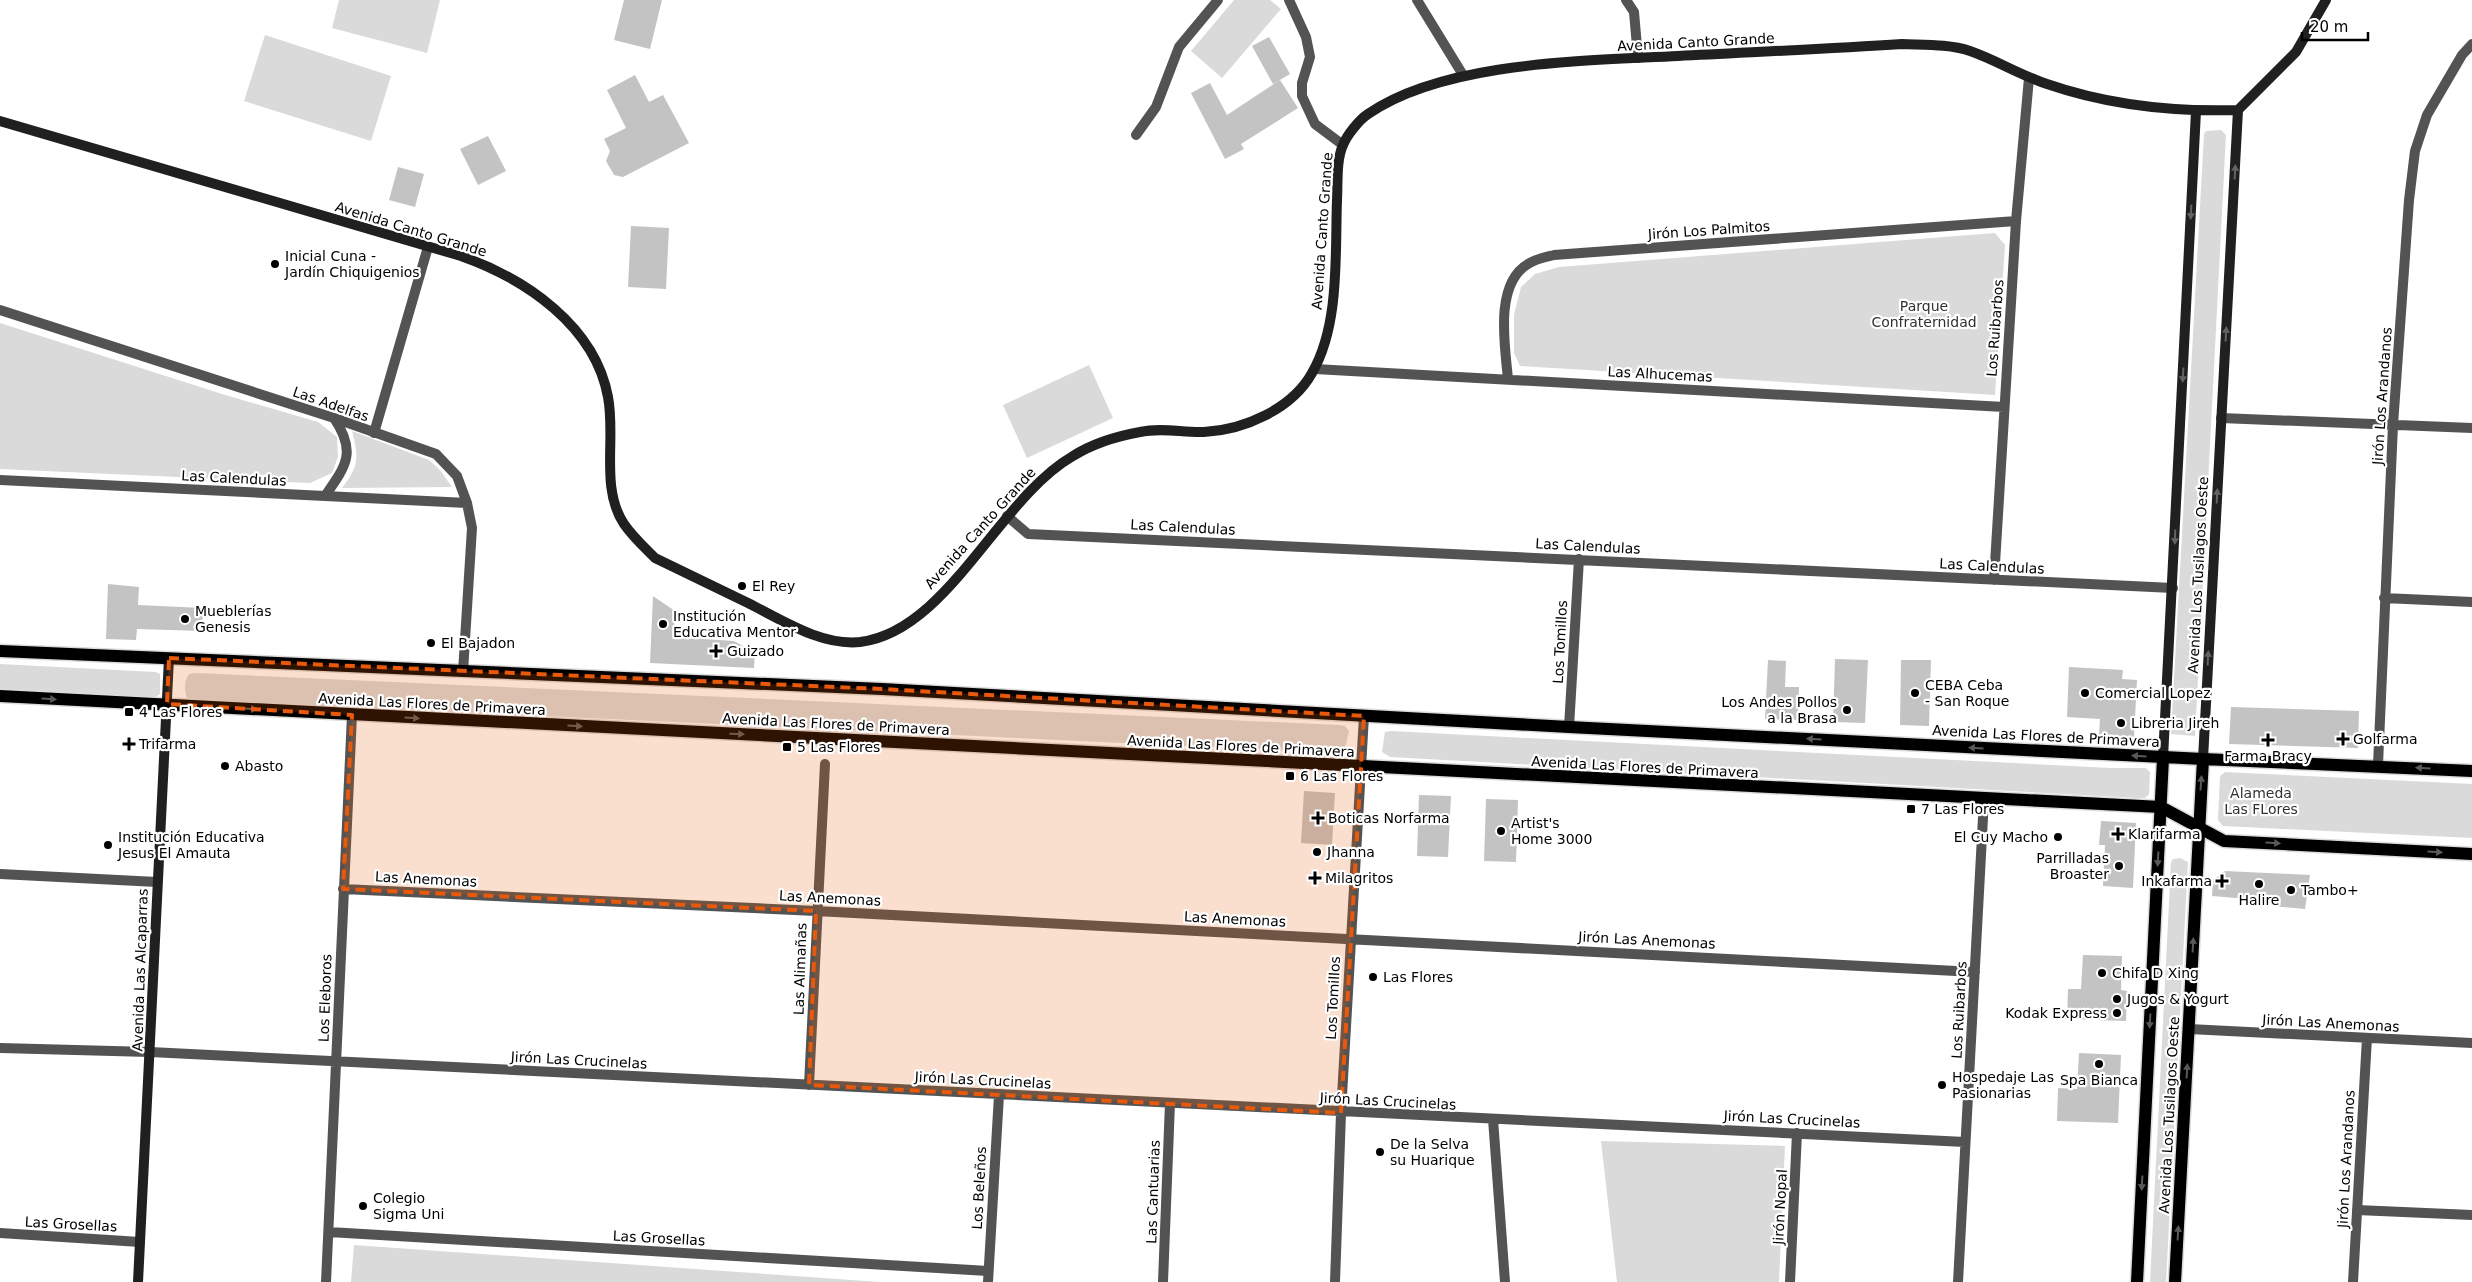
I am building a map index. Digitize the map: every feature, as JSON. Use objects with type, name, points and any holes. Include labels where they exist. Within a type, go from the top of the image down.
[{"type":"main road","name":"Avenida Las Flores de Primavera","points":[[0,651],[463,672],[882,688],[1569,727],[2203,760],[2378,765],[2472,771]]},
{"type":"main road","name":"Avenida Las Flores de Primavera","points":[[0,696],[1361,768],[2160,807],[2224,841],[2472,854]]},
{"type":"main road","name":"Avenida Los Tusilagos Oeste","points":[[2137,1282],[2163,758]]},
{"type":"main road","name":"Avenida Los Tusilagos Oeste","points":[[2175,1282],[2203,760]]},
{"type":"street","points":[[1136,135],[1156,107],[1179,47],[1218,0]]},
{"type":"street","points":[[1289,0],[1306,37],[1310,57],[1302,83],[1302,96],[1315,124],[1343,145]]},
{"type":"street","points":[[1416,0],[1463,75]]},
{"type":"street","points":[[1626,0],[1634,12],[1638,58]]},
{"type":"street","points":[[2238,110],[2296,52],[2326,0]]},
{"type":"street","name":"Avenida Canto Grande","points":[[0,121],[428,247],[474,261],[503,274],[542,298],[586,342],[600,367],[608,397],[612,434],[610,460],[613,496],[623,523],[637,540],[655,558],[814,635],[846,642],[861,642],[878,638],[902,628],[950,585],[1007,516],[1051,470],[1076,453],[1142,431],[1174,430],[1205,432],[1240,426],[1262,417],[1287,401],[1304,385],[1315,369],[1326,334],[1334,295],[1338,169],[1343,145],[1362,117],[1390,100],[1463,75],[1521,67],[1638,58],[1902,44],[1930,45],[1968,50],[2029,78],[2094,97],[2127,104],[2196,111],[2238,110]]},
{"type":"street","name":"Jirón Los Arandanos","points":[[2378,765],[2393,425],[2409,200],[2415,151],[2427,115],[2441,87],[2462,55],[2472,44]]},
{"type":"street","name":"Los Ruibarbos","points":[[1994,580],[2016,222],[2029,78]]},
{"type":"street","name":"Avenida Los Tusilagos Oeste","points":[[2203,760],[2238,110]]},
{"type":"street","name":"Avenida Los Tusilagos Oeste","points":[[2163,758],[2196,111]]},
{"type":"street","name":"Jirón Los Palmitos","points":[[1508,379],[1504,325],[1508,286],[1527,264],[1554,254],[2016,222]]},
{"type":"street","points":[[374,433],[428,247]]},
{"type":"street","name":"Las Adelfas","points":[[0,310],[334,418],[436,454],[456,476],[467,503],[472,528],[463,672]]},
{"type":"street","name":"Las Alhucemas","points":[[1315,369],[2004,407]]},
{"type":"street","points":[[325,496],[342,472],[347,458],[348,445],[344,434],[334,418]]},
{"type":"street","points":[[2221,418],[2472,428]]},
{"type":"street","name":"Las Calendulas","points":[[0,480],[467,503]]},
{"type":"street","name":"Las Calendulas","points":[[1007,516],[1028,534],[2173,588]]},
{"type":"street","name":"Los Tomillos","points":[[1569,727],[1579,559]]},
{"type":"street","points":[[2384,598],[2472,602]]},
{"type":"street","name":"Avenida Las Alcaparras","points":[[138,1282],[169,658]]},
{"type":"street","name":"Los Eleboros","points":[[326,1282],[352,715]]},
{"type":"street","name":"Los Tomillos","points":[[1335,1282],[1341,1112],[1364,716]]},
{"type":"street","name":"Las Alimañas","points":[[809,1085],[816,911],[825,764]]},
{"type":"street","name":"Los Ruibarbos","points":[[1958,1282],[1984,799]]},
{"type":"street","points":[[0,874],[157,882]]},
{"type":"street","name":"Las Anemonas","points":[[343,889],[1316,937]]},
{"type":"street","name":"Jirón Las Anemonas","points":[[1316,937],[1975,972]]},
{"type":"street","name":"Jirón Las Anemonas","points":[[2189,1029],[2472,1043]]},
{"type":"street","name":"Jirón Los Arandanos","points":[[2353,1282],[2367,1038]]},
{"type":"street","name":"Jirón Las Crucinelas","points":[[0,1048],[150,1052],[1965,1142]]},
{"type":"street","name":"Los Beleños","points":[[988,1277],[999,1095]]},
{"type":"street","name":"Las Cantuarias","points":[[1163,1282],[1170,1103]]},
{"type":"street","points":[[1493,1119],[1505,1282]]},
{"type":"street","name":"Jirón Nopal","points":[[1790,1282],[1797,1133]]},
{"type":"street","points":[[2357,1210],[2472,1215]]},
{"type":"street","name":"Las Grosellas","points":[[329,1232],[988,1277]]},
{"type":"street","name":"Las Grosellas","points":[[0,1233],[140,1242]]},
{"type":"highlighted area","points":[[169,658],[882,689],[1364,716],[1341,1113],[809,1085],[816,911],[343,889],[352,715],[167,704]]},
{"type":"green space","points":[[339,0],[440,0],[427,53],[332,28]]},
{"type":"green space","points":[[1234,0],[1270,0],[1281,9],[1222,78],[1191,51]]},
{"type":"green space","points":[[265,35],[391,76],[371,141],[244,101]]},
{"type":"green space","points":[[2221,130],[2226,135],[2195,736],[2171,734],[2204,134],[2206,131]]},
{"type":"green space","name":"Parque Confraternidad","points":[[1995,233],[2005,245],[1995,395],[1520,366],[1514,353],[1514,315],[1521,287],[1535,274],[1559,267]]},
{"type":"green space","points":[[0,323],[222,394],[318,422],[337,437],[338,457],[332,473],[310,483],[0,469]]},
{"type":"green space","points":[[1089,365],[1113,418],[1027,458],[1003,405]]},
{"type":"green space","points":[[352,431],[429,460],[440,470],[452,487],[342,488],[352,474],[356,461],[356,448]]},
{"type":"green space","points":[[0,664],[156,672],[160,674],[160,694],[154,698],[0,690]]},
{"type":"green space","points":[[189,674],[1339,725],[1345,726],[1349,731],[1344,752],[1337,753],[187,698],[186,680]]},
{"type":"green space","points":[[1385,732],[2111,768],[2146,768],[2150,772],[2149,794],[2145,798],[2138,798],[1390,757],[1382,752]]},
{"type":"green space","name":"Alameda Las FLores","points":[[2225,772],[2472,784],[2472,838],[2223,826],[2218,820],[2220,776]]},
{"type":"green space","points":[[2180,858],[2188,862],[2166,1282],[2150,1282],[2171,862],[2173,859]]},
{"type":"green space","points":[[1601,1141],[1785,1146],[1779,1282],[1617,1282]]},
{"type":"green space","points":[[354,1245],[880,1282],[351,1282]]},
{"type":"building","points":[[624,0],[662,0],[650,49],[614,40]]},
{"type":"building","points":[[1269,37],[1290,74],[1273,84],[1252,46]]},
{"type":"building","points":[[635,75],[649,102],[663,95],[689,143],[623,177],[614,175],[606,161],[610,151],[604,139],[626,128],[607,90]]},
{"type":"building","points":[[1280,80],[1298,108],[1241,144],[1244,149],[1225,159],[1191,93],[1210,83],[1227,115]]},
{"type":"building","points":[[488,136],[506,171],[478,185],[460,149]]},
{"type":"building","points":[[398,167],[424,174],[415,207],[389,200]]},
{"type":"building","points":[[631,226],[669,228],[666,289],[628,287]]},
{"type":"building","points":[[108,584],[139,587],[138,605],[203,608],[202,631],[137,629],[136,640],[106,639]]},
{"type":"building","name":"Institución Educativa Mentor","points":[[653,596],[675,611],[674,637],[734,641],[755,653],[754,668],[650,663]]},
{"type":"building","points":[[1835,659],[1868,660],[1865,723],[1833,722]]},
{"type":"building","points":[[1768,660],[1786,661],[1785,687],[1799,687],[1798,720],[1765,719]]},
{"type":"building","name":"CEBA Ceba - San Roque","points":[[1901,660],[1931,660],[1929,726],[1900,725]]},
{"type":"building","points":[[2069,667],[2123,670],[2122,679],[2137,680],[2134,737],[2099,735],[2100,719],[2067,717]]},
{"type":"building","points":[[2231,707],[2359,711],[2358,748],[2229,744]]},
{"type":"building","name":"Boticas Norfarma","points":[[1304,791],[1335,793],[1332,845],[1301,843]]},
{"type":"building","points":[[1419,795],[1451,796],[1448,857],[1417,856]]},
{"type":"building","name":"Artist's Home 3000","points":[[1486,799],[1518,800],[1516,862],[1484,861]]},
{"type":"building","points":[[2101,821],[2136,823],[2133,888],[2103,886],[2105,845],[2099,845]]},
{"type":"building","points":[[2225,871],[2310,875],[2305,909],[2272,906],[2272,901],[2212,896],[2213,880]]},
{"type":"building","points":[[2083,955],[2122,956],[2121,990],[2127,991],[2126,1021],[2067,1019],[2068,989],[2081,989]]},
{"type":"building","points":[[2079,1053],[2121,1055],[2118,1123],[2057,1121],[2058,1088],[2077,1089]]},
{"type":"place","name":"Inicial Cuna - Jardín Chiquigenios","points":[[275,264]]},
{"type":"place","name":"El Rey","points":[[742,586]]},
{"type":"place","name":"Mueblerías Genesis","points":[[185,619]]},
{"type":"place","name":"Institución Educativa Mentor","points":[[663,624]]},
{"type":"place","name":"El Bajadon","points":[[431,643]]},
{"type":"place","name":"Guizado","points":[[716,651]]},
{"type":"place","name":"CEBA Ceba - San Roque","points":[[1915,693]]},
{"type":"place","name":"Comercial Lopez","points":[[2085,693]]},
{"type":"place","name":"Los Andes Pollos a la Brasa","points":[[1847,710]]},
{"type":"place","name":"4 Las Flores","points":[[129,712]]},
{"type":"place","name":"Libreria Jireh","points":[[2121,723]]},
{"type":"place","name":"Golfarma","points":[[2343,739]]},
{"type":"place","name":"Farma Bracy","points":[[2268,740]]},
{"type":"place","name":"Trifarma","points":[[129,744]]},
{"type":"place","name":"5 Las Flores","points":[[787,747]]},
{"type":"place","name":"Abasto","points":[[225,766]]},
{"type":"place","name":"6 Las Flores","points":[[1290,776]]},
{"type":"place","name":"7 Las Flores","points":[[1911,809]]},
{"type":"place","name":"Boticas Norfarma","points":[[1318,818]]},
{"type":"place","name":"Artist's Home 3000","points":[[1501,831]]},
{"type":"place","name":"Klarifarma","points":[[2118,834]]},
{"type":"place","name":"El Cuy Macho","points":[[2058,837]]},
{"type":"place","name":"Institución Educativa Jesus El Amauta","points":[[108,845]]},
{"type":"place","name":"Jhanna","points":[[1317,852]]},
{"type":"place","name":"Parrilladas Broaster","points":[[2119,866]]},
{"type":"place","name":"Milagritos","points":[[1315,878]]},
{"type":"place","name":"Inkafarma","points":[[2222,881]]},
{"type":"place","name":"Halire","points":[[2259,884]]},
{"type":"place","name":"Tambo+","points":[[2291,890]]},
{"type":"place","name":"Chifa D Xing","points":[[2102,973]]},
{"type":"place","name":"Las Flores","points":[[1373,977]]},
{"type":"place","name":"Jugos & Yogurt","points":[[2117,999]]},
{"type":"place","name":"Kodak Express","points":[[2117,1013]]},
{"type":"place","name":"Spa Bianca","points":[[2099,1064]]},
{"type":"place","name":"Hospedaje Las Pasionarias","points":[[1942,1085]]},
{"type":"place","name":"De la Selva su Huarique","points":[[1380,1152]]},
{"type":"place","name":"Colegio Sigma Uni","points":[[363,1206]]}]
